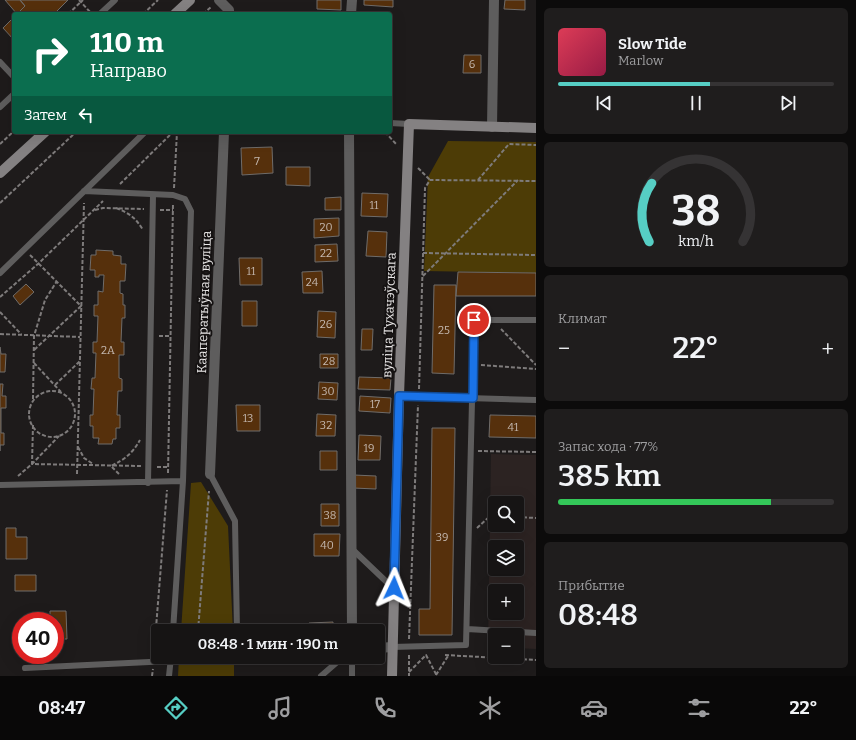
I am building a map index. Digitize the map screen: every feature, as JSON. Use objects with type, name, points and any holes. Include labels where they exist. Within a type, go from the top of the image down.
[{"type":"street","points":[[177,12],[190,0]]},
{"type":"street","points":[[219,0],[229,10],[229,12]]},
{"type":"street","points":[[351,12],[352,0]]},
{"type":"street","points":[[492,127],[494,0]]},
{"type":"street","points":[[409,124],[536,128]]},
{"type":"street","name":"вуліца Тухачэўскага","points":[[392,676],[399,396],[409,124]]},
{"type":"street","points":[[0,173],[43,134]]},
{"type":"street","name":"Кааператыўная вуліца","points":[[210,474],[224,134]]},
{"type":"street","points":[[349,134],[352,624]]},
{"type":"street","points":[[385,648],[392,647]]},
{"type":"lane","points":[[102,12],[115,0]]},
{"type":"lane","points":[[0,62],[12,75]]},
{"type":"lane","points":[[0,107],[12,96]]},
{"type":"lane","points":[[392,123],[409,124]]},
{"type":"lane","points":[[0,273],[142,134]]},
{"type":"lane","points":[[84,191],[173,195],[185,199],[191,211],[183,481],[173,624]]},
{"type":"lane","points":[[148,483],[153,194]]},
{"type":"lane","points":[[392,647],[466,645],[474,320],[536,320]]},
{"type":"lane","points":[[399,396],[536,400]]},
{"type":"lane","points":[[210,474],[235,521],[238,624]]},
{"type":"lane","points":[[0,485],[148,483],[183,481]]},
{"type":"lane","points":[[352,549],[394,588]]},
{"type":"lane","points":[[467,629],[536,633]]},
{"type":"lane","points":[[25,668],[151,662]]},
{"type":"lane","points":[[169,676],[170,664]]},
{"type":"lane","points":[[321,676],[335,664]]},
{"type":"lane","points":[[352,664],[352,676]]},
{"type":"path","points":[[145,12],[158,0]]},
{"type":"path","points":[[70,12],[81,1],[90,12]]},
{"type":"path","points":[[0,144],[12,133]]},
{"type":"path","points":[[0,203],[74,134]]},
{"type":"path","points":[[0,297],[39,263],[171,134]]},
{"type":"path","points":[[156,624],[168,482],[173,195],[177,134]]},
{"type":"path","points":[[478,180],[509,144],[536,145]]},
{"type":"path","points":[[409,646],[419,397],[425,188],[430,180],[536,181]]},
{"type":"path","points":[[422,277],[518,180]]},
{"type":"path","points":[[77,484],[80,337],[85,218],[84,191]]},
{"type":"path","points":[[93,210],[103,208],[173,210]]},
{"type":"path","points":[[24,249],[81,306]]},
{"type":"path","points":[[423,253],[536,255]]},
{"type":"path","points":[[57,281],[45,300],[34,336],[33,400],[29,412],[33,425],[41,434],[54,436],[60,435]]},
{"type":"path","points":[[34,350],[81,306]]},
{"type":"path","points":[[0,312],[22,335]]},
{"type":"path","points":[[492,320],[536,365]]},
{"type":"path","points":[[0,334],[80,337]]},
{"type":"path","points":[[55,385],[80,361]]},
{"type":"path","points":[[7,485],[32,464],[60,435],[70,427],[74,421],[75,415],[72,402],[34,362]]},
{"type":"path","points":[[474,365],[536,369]]},
{"type":"path","points":[[33,400],[38,395],[50,391],[63,393]]},
{"type":"path","points":[[32,464],[33,425]]},
{"type":"path","points":[[111,466],[123,460],[134,450],[143,434]]},
{"type":"path","points":[[54,436],[54,441]]},
{"type":"path","points":[[78,446],[84,458],[95,466]]},
{"type":"path","points":[[471,451],[536,452]]},
{"type":"path","points":[[32,464],[168,467]]},
{"type":"path","points":[[199,624],[210,474]]},
{"type":"path","points":[[524,517],[536,518]]},
{"type":"path","points":[[469,536],[488,518]]},
{"type":"path","points":[[409,676],[409,654],[414,654]]},
{"type":"path","points":[[420,654],[433,655]]},
{"type":"path","points":[[409,672],[426,654]]},
{"type":"path","points":[[426,654],[436,676]]},
{"type":"path","points":[[441,655],[536,660]]},
{"type":"path","points":[[436,676],[448,656]]},
{"type":"path","points":[[152,676],[153,664]]},
{"type":"shaded area","points":[[448,141],[536,142],[536,273],[424,271],[428,177]]},
{"type":"shaded area","points":[[491,454],[536,455],[536,649],[524,648],[524,628],[488,628],[488,620],[524,620],[524,584],[489,584],[489,576],[524,576],[524,540],[490,540],[490,532],[524,532],[524,496],[490,496]]},
{"type":"shaded area","points":[[201,482],[228,526],[233,624],[181,624],[191,483]]},
{"type":"shaded area","points":[[179,664],[234,664],[234,676],[178,676]]},
{"type":"building","points":[[5,0],[20,0],[25,6],[19,12],[15,12]]},
{"type":"building","points":[[20,0],[68,0],[56,12],[19,12],[25,6]]},
{"type":"building","points":[[317,0],[341,0],[341,10],[317,9]]},
{"type":"building","points":[[364,0],[393,0],[393,7],[364,5]]},
{"type":"building","points":[[505,0],[525,0],[525,10],[504,9]]},
{"type":"building","points":[[12,19],[12,38],[3,28]]},
{"type":"building","points":[[464,55],[481,55],[481,73],[463,73]]},
{"type":"building","points":[[272,147],[273,173],[242,175],[241,148]]},
{"type":"building","points":[[286,167],[310,167],[310,186],[286,185]]},
{"type":"building","points":[[362,193],[388,194],[387,217],[361,216]]},
{"type":"building","points":[[341,197],[341,210],[325,210],[325,198]]},
{"type":"building","points":[[339,218],[339,236],[314,238],[314,219]]},
{"type":"building","points":[[368,231],[387,232],[386,257],[366,256]]},
{"type":"building","points":[[337,244],[338,261],[315,262],[315,245]]},
{"type":"building","points":[[96,250],[113,251],[113,255],[121,256],[121,264],[126,264],[125,281],[120,281],[120,293],[123,294],[123,305],[125,305],[125,318],[122,318],[121,342],[124,342],[124,355],[119,355],[119,378],[122,379],[122,391],[118,391],[117,415],[120,415],[120,428],[116,428],[116,439],[113,439],[112,444],[98,444],[99,438],[93,438],[93,426],[90,426],[90,415],[93,415],[94,389],[91,389],[92,378],[95,378],[96,353],[93,353],[93,342],[97,342],[98,316],[94,316],[94,305],[98,305],[98,291],[103,292],[104,275],[95,277],[95,270],[90,270],[91,255],[96,255]]},
{"type":"building","points":[[239,258],[262,258],[262,285],[240,285]]},
{"type":"building","points":[[322,271],[323,293],[303,293],[302,272]]},
{"type":"building","points":[[458,272],[536,273],[536,296],[456,296]]},
{"type":"building","points":[[26,284],[34,292],[20,305],[13,296]]},
{"type":"building","points":[[434,285],[456,285],[454,374],[432,373]]},
{"type":"building","points":[[242,301],[257,301],[257,326],[242,326]]},
{"type":"building","points":[[318,311],[336,312],[335,338],[317,337]]},
{"type":"building","points":[[362,329],[373,329],[372,350],[361,350]]},
{"type":"building","points":[[0,347],[1,354],[6,354],[5,372],[0,372]]},
{"type":"building","points":[[320,354],[338,354],[338,368],[320,368]]},
{"type":"building","points":[[359,377],[391,378],[390,390],[358,389]]},
{"type":"building","points":[[319,382],[338,383],[337,400],[318,399]]},
{"type":"building","points":[[0,384],[3,384],[2,396],[6,396],[6,408],[1,408],[1,433],[4,433],[4,445],[0,445]]},
{"type":"building","points":[[360,396],[391,398],[390,413],[359,411]]},
{"type":"building","points":[[236,405],[260,405],[260,431],[237,431]]},
{"type":"building","points":[[317,414],[336,415],[335,436],[316,436]]},
{"type":"building","points":[[490,415],[536,416],[536,438],[489,437]]},
{"type":"building","points":[[432,428],[455,428],[452,635],[419,635],[419,609],[430,609]]},
{"type":"building","points":[[359,435],[381,436],[380,460],[358,460]]},
{"type":"building","points":[[320,451],[337,451],[337,470],[320,470]]},
{"type":"building","points":[[354,475],[376,476],[376,489],[353,488]]},
{"type":"building","points":[[321,504],[339,504],[339,526],[321,526]]},
{"type":"building","points":[[6,528],[16,528],[16,537],[27,537],[27,559],[6,559]]},
{"type":"building","points":[[314,534],[340,534],[339,556],[314,556]]},
{"type":"building","points":[[15,575],[36,575],[36,591],[15,591]]},
{"type":"building","points":[[66,611],[67,639],[64,639],[64,612],[50,612]]},
{"type":"building","points":[[333,622],[333,624],[309,624]]},
{"type":"route","points":[[394,588],[399,396],[473,398],[474,320]]}]
